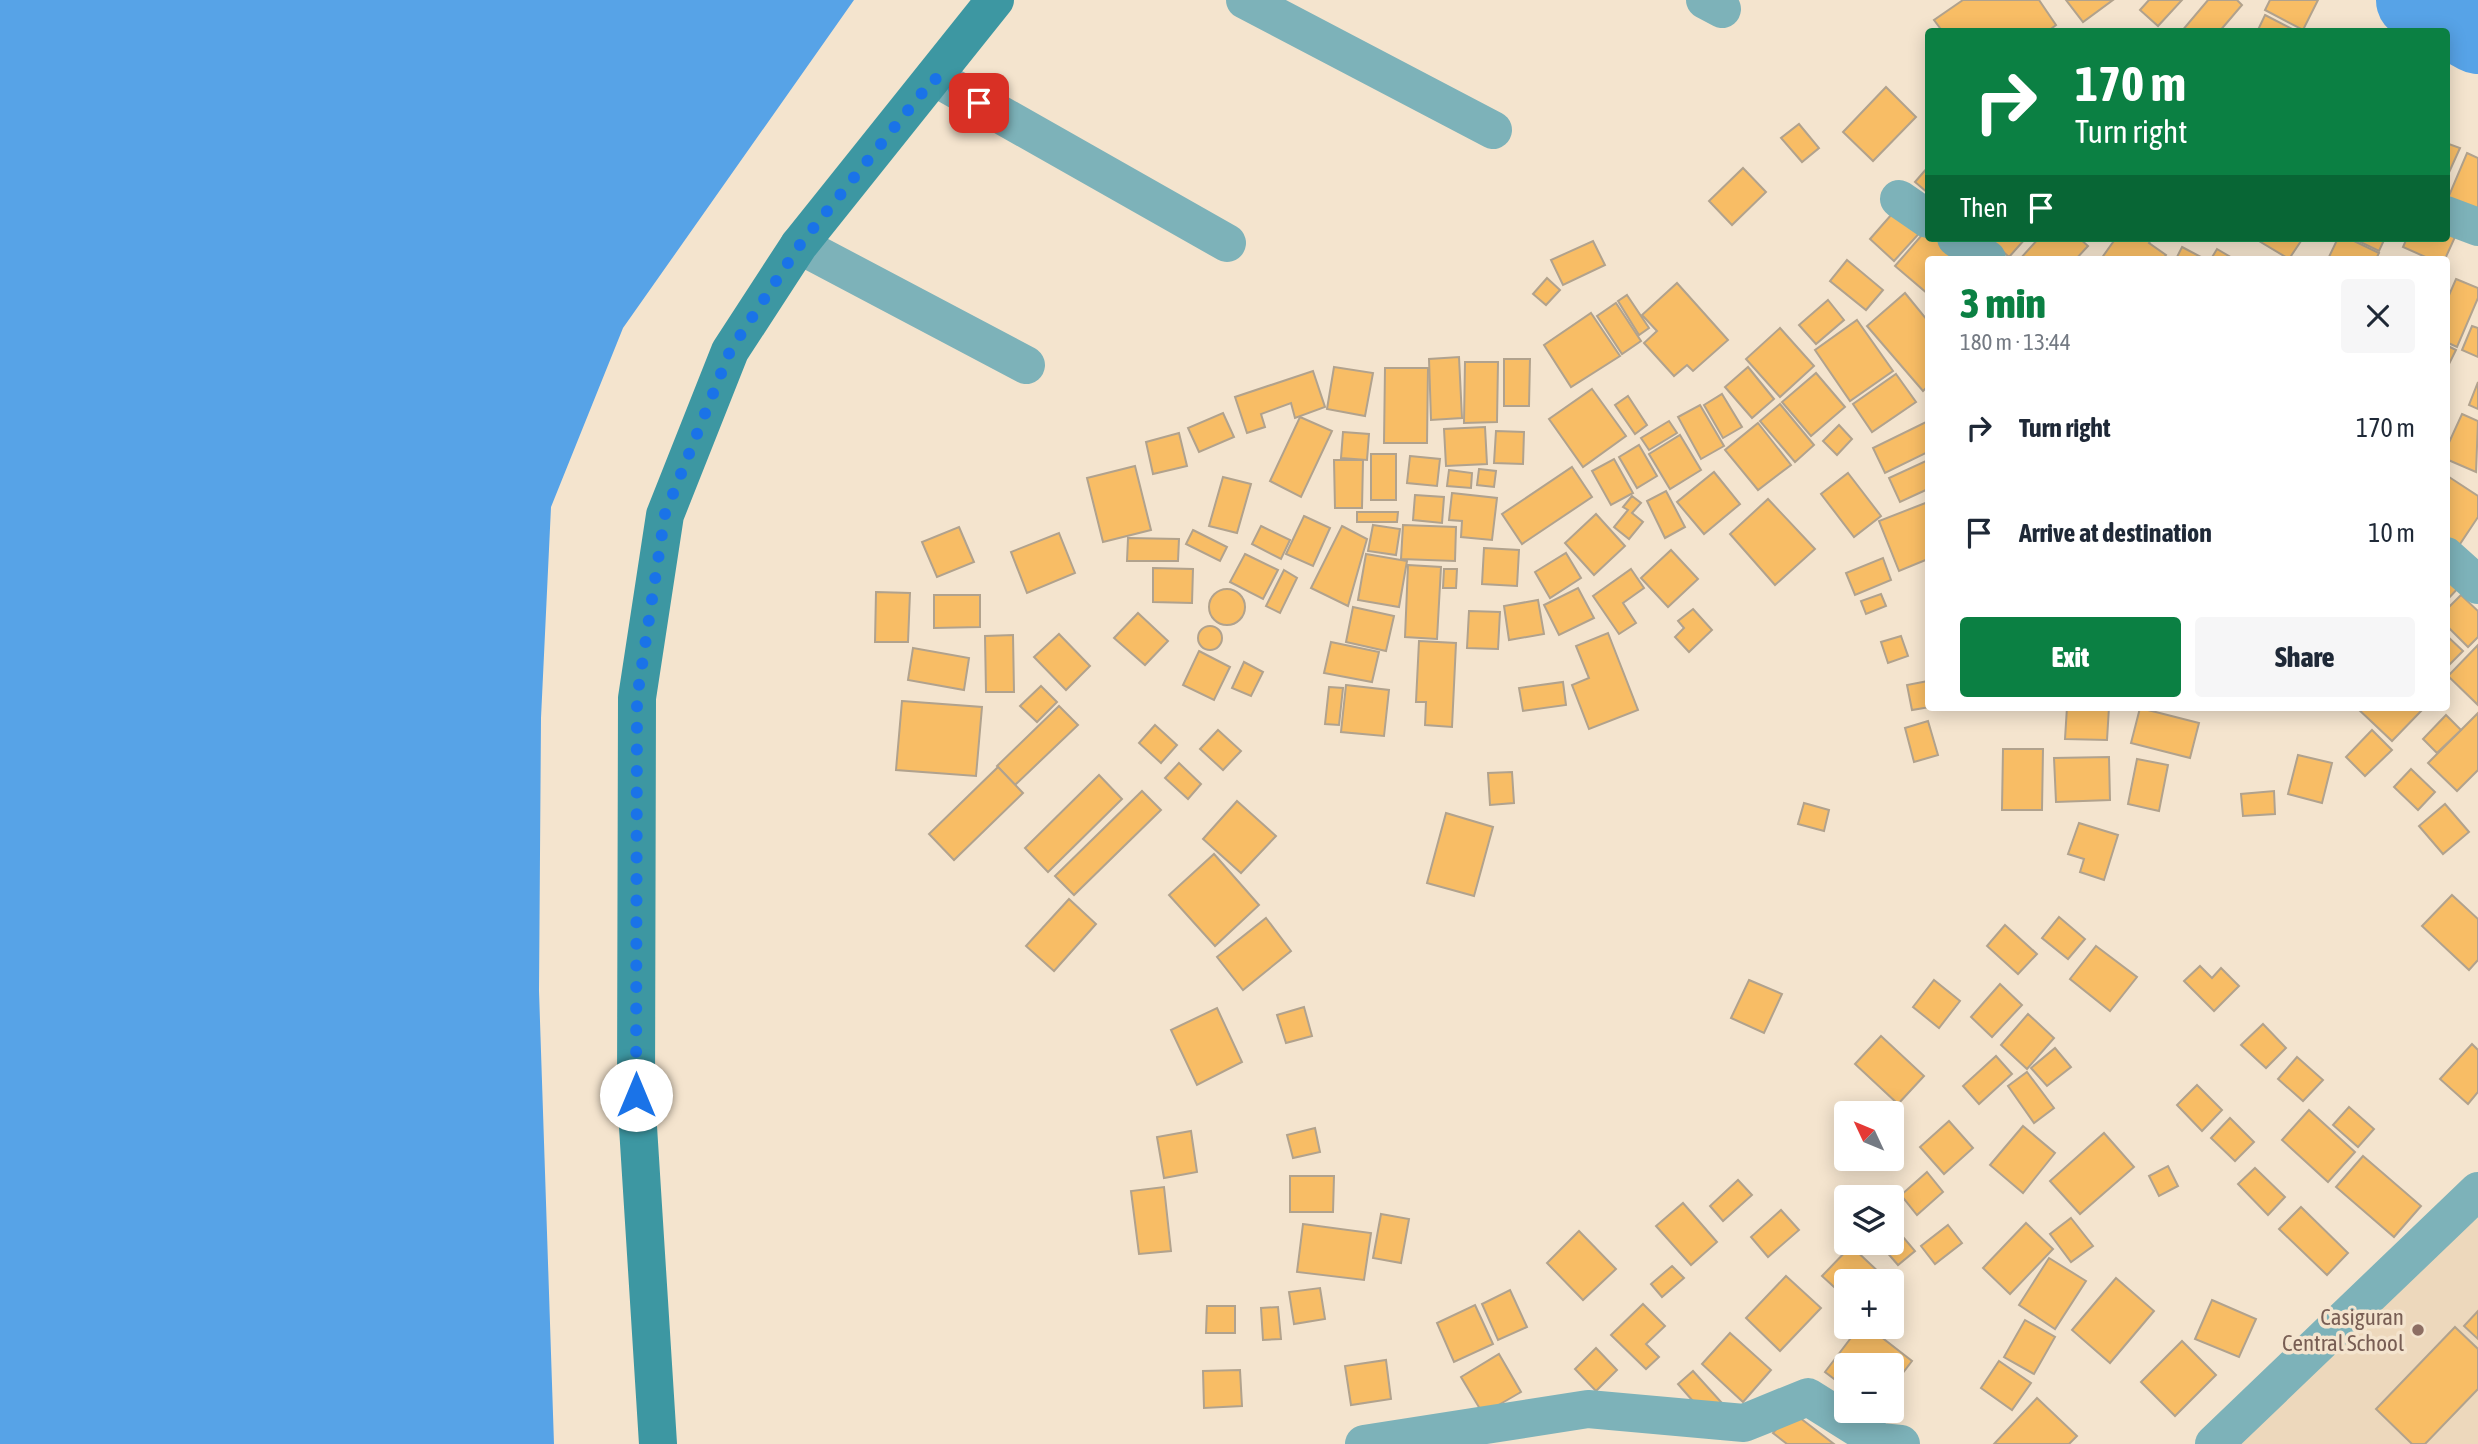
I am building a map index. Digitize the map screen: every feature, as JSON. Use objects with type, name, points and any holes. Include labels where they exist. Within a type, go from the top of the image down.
[{"type":"street","points":[[658,1444],[636,1095],[637,698],[665,514],[730,351],[799,246],[995,0]]},
{"type":"street","points":[[1245,0],[1493,130]]},
{"type":"street","points":[[934,78],[1227,243]]},
{"type":"street","points":[[2450,216],[2478,227]]},
{"type":"street","points":[[1962,242],[1983,256]]},
{"type":"street","points":[[799,246],[1026,365]]},
{"type":"street","points":[[2450,560],[2478,585]]},
{"type":"street","points":[[2214,1444],[2478,1191]]},
{"type":"street","points":[[1364,1444],[1588,1409],[1744,1423],[1808,1398],[1880,1442],[1901,1444]]},
{"type":"shaded area","name":"Casiguran Central School","points":[[2478,1216],[2478,1444],[2238,1444]]},
{"type":"water","points":[[0,0],[854,0],[623,328],[551,507],[541,718],[539,991],[554,1444],[0,1444]]},
{"type":"building","points":[[1963,0],[2039,0],[2056,25],[2052,28],[1940,28],[1934,20]]},
{"type":"building","points":[[2066,0],[2113,0],[2083,22]]},
{"type":"building","points":[[2149,0],[2182,0],[2158,26],[2140,10]]},
{"type":"building","points":[[2208,0],[2237,0],[2242,5],[2222,28],[2184,28]]},
{"type":"building","points":[[2270,0],[2318,0],[2304,28],[2265,10]]},
{"type":"building","points":[[2265,15],[2290,28],[2259,28]]},
{"type":"building","points":[[1886,87],[1916,117],[1873,161],[1843,132]]},
{"type":"building","points":[[1799,124],[1819,148],[1802,162],[1781,138]]},
{"type":"building","points":[[2450,144],[2460,148],[2450,170]]},
{"type":"building","points":[[2467,153],[2478,158],[2478,211],[2450,199]]},
{"type":"building","points":[[1743,168],[1766,192],[1732,225],[1709,201]]},
{"type":"building","points":[[1925,170],[1925,190],[1915,182]]},
{"type":"building","points":[[1899,206],[1924,228],[1894,261],[1870,239]]},
{"type":"building","points":[[1925,231],[1925,242],[1948,242],[1957,256],[1925,256],[1925,291],[1895,266]]},
{"type":"building","points":[[2450,235],[2455,237],[2446,256],[2423,256],[2403,247],[2405,242],[2450,242]]},
{"type":"building","points":[[1593,241],[1605,265],[1563,285],[1551,260]]},
{"type":"building","points":[[1992,242],[2022,242],[2008,256]]},
{"type":"building","points":[[2035,242],[2084,242],[2088,246],[2079,256],[2023,256]]},
{"type":"building","points":[[2113,242],[2150,242],[2166,255],[2165,256],[2103,256]]},
{"type":"building","points":[[2261,242],[2300,242],[2291,256],[2284,256]]},
{"type":"building","points":[[2336,242],[2356,242],[2379,253],[2378,256],[2329,256]]},
{"type":"building","points":[[2360,242],[2383,242],[2379,251]]},
{"type":"building","points":[[2182,247],[2199,256],[2178,256]]},
{"type":"building","points":[[2217,249],[2229,256],[2213,256]]},
{"type":"building","points":[[1847,260],[1883,290],[1866,310],[1830,281]]},
{"type":"building","points":[[1547,278],[1560,290],[1546,305],[1533,294]]},
{"type":"building","points":[[2456,279],[2478,288],[2478,298],[2457,347],[2450,344],[2450,293]]},
{"type":"building","points":[[1677,283],[1728,340],[1693,371],[1687,365],[1674,376],[1644,343],[1657,331],[1642,315]]},
{"type":"building","points":[[1905,293],[1925,317],[1923,391],[1867,326]]},
{"type":"building","points":[[1627,295],[1649,328],[1639,335],[1618,301]]},
{"type":"building","points":[[1828,300],[1844,320],[1816,344],[1799,325]]},
{"type":"building","points":[[1616,303],[1641,341],[1622,354],[1597,316]]},
{"type":"building","points":[[1591,313],[1620,356],[1571,387],[1544,345]]},
{"type":"building","points":[[1857,320],[1893,371],[1850,401],[1815,350]]},
{"type":"building","points":[[2472,326],[2478,328],[2478,357],[2462,350]]},
{"type":"building","points":[[1780,328],[1814,366],[1780,397],[1746,359]]},
{"type":"building","points":[[2450,347],[2456,350],[2450,362]]},
{"type":"building","points":[[1459,357],[1462,418],[1431,420],[1429,359]]},
{"type":"building","points":[[1504,359],[1530,359],[1529,406],[1504,406]]},
{"type":"building","points":[[1465,362],[1498,362],[1497,422],[1464,423]]},
{"type":"building","points":[[1334,367],[1373,373],[1365,416],[1327,409]]},
{"type":"building","points":[[1748,367],[1774,399],[1752,418],[1725,387]]},
{"type":"building","points":[[1385,368],[1428,368],[1427,443],[1384,443]]},
{"type":"building","points":[[1313,371],[1325,407],[1295,418],[1291,403],[1261,414],[1265,427],[1247,433],[1235,397]]},
{"type":"building","points":[[1816,373],[1845,407],[1811,436],[1782,402]]},
{"type":"building","points":[[1896,374],[1916,402],[1872,432],[1853,404]]},
{"type":"building","points":[[2478,382],[2478,409],[2469,405]]},
{"type":"building","points":[[1592,389],[1626,436],[1583,467],[1549,419]]},
{"type":"building","points":[[1722,394],[1742,427],[1723,438],[1704,405]]},
{"type":"building","points":[[1628,396],[1647,425],[1635,434],[1615,405]]},
{"type":"building","points":[[1780,404],[1814,445],[1795,462],[1760,421]]},
{"type":"building","points":[[1700,405],[1724,446],[1701,459],[1678,417]]},
{"type":"building","points":[[1223,413],[1234,437],[1199,452],[1188,428]]},
{"type":"building","points":[[2462,414],[2478,421],[2476,472],[2450,461],[2450,440]]},
{"type":"building","points":[[1300,417],[1332,431],[1301,497],[1270,481]]},
{"type":"building","points":[[1669,421],[1677,433],[1649,450],[1641,438]]},
{"type":"building","points":[[1925,422],[1925,453],[1885,473],[1873,448]]},
{"type":"building","points":[[1758,423],[1791,465],[1758,490],[1725,450]]},
{"type":"building","points":[[1839,425],[1852,439],[1837,455],[1823,441]]},
{"type":"building","points":[[1485,427],[1487,464],[1446,466],[1444,429]]},
{"type":"building","points":[[1496,431],[1524,432],[1523,464],[1494,463]]},
{"type":"building","points":[[1343,432],[1369,434],[1367,460],[1341,458]]},
{"type":"building","points":[[1179,433],[1187,466],[1153,474],[1146,442]]},
{"type":"building","points":[[1680,435],[1701,470],[1670,489],[1649,454]]},
{"type":"building","points":[[1639,445],[1657,476],[1637,488],[1619,457]]},
{"type":"building","points":[[1371,454],[1396,454],[1396,500],[1371,500]]},
{"type":"building","points":[[1410,456],[1440,459],[1437,486],[1407,483]]},
{"type":"building","points":[[1614,459],[1633,493],[1611,505],[1592,471]]},
{"type":"building","points":[[1334,460],[1363,460],[1362,508],[1335,508]]},
{"type":"building","points":[[1925,461],[1925,490],[1900,502],[1889,478]]},
{"type":"building","points":[[1135,466],[1151,530],[1103,542],[1087,478]]},
{"type":"building","points":[[1572,467],[1592,497],[1522,544],[1502,514]]},
{"type":"building","points":[[1479,469],[1496,471],[1494,487],[1477,485]]},
{"type":"building","points":[[1449,470],[1472,473],[1471,488],[1447,486]]},
{"type":"building","points":[[1714,472],[1740,504],[1704,534],[1677,502]]},
{"type":"building","points":[[1848,473],[1881,516],[1854,537],[1821,494]]},
{"type":"building","points":[[1223,477],[1251,484],[1237,533],[1209,526]]},
{"type":"building","points":[[2450,478],[2478,496],[2478,517],[2456,550],[2450,546]]},
{"type":"building","points":[[1666,491],[1685,527],[1665,538],[1647,501]]},
{"type":"building","points":[[1452,493],[1497,498],[1492,540],[1461,537],[1462,521],[1449,520]]},
{"type":"building","points":[[1415,495],[1444,497],[1442,523],[1413,520]]},
{"type":"building","points":[[1632,496],[1641,503],[1632,513],[1643,522],[1629,539],[1614,527],[1628,510],[1623,507]]},
{"type":"building","points":[[1768,499],[1815,549],[1775,585],[1730,534]]},
{"type":"building","points":[[1925,503],[1925,560],[1899,571],[1879,521]]},
{"type":"building","points":[[1357,512],[1398,512],[1397,522],[1357,522]]},
{"type":"building","points":[[1596,514],[1625,546],[1594,575],[1565,543]]},
{"type":"building","points":[[1304,516],[1330,528],[1313,566],[1286,554]]},
{"type":"building","points":[[1373,525],[1400,529],[1396,555],[1368,551]]},
{"type":"building","points":[[1403,525],[1456,527],[1455,561],[1401,559]]},
{"type":"building","points":[[1261,526],[1290,540],[1281,559],[1252,544]]},
{"type":"building","points":[[1342,526],[1367,539],[1348,606],[1311,588]]},
{"type":"building","points":[[959,527],[974,562],[937,577],[922,542]]},
{"type":"building","points":[[1193,530],[1227,547],[1220,561],[1186,544]]},
{"type":"building","points":[[1059,533],[1075,573],[1027,593],[1011,552]]},
{"type":"building","points":[[1128,538],[1179,539],[1178,561],[1127,561]]},
{"type":"building","points":[[1484,548],[1519,550],[1517,586],[1482,584]]},
{"type":"building","points":[[1671,550],[1698,579],[1668,607],[1641,578]]},
{"type":"building","points":[[1566,553],[1581,578],[1550,598],[1535,572]]},
{"type":"building","points":[[1245,554],[1278,570],[1263,599],[1230,582]]},
{"type":"building","points":[[1366,554],[1407,561],[1399,607],[1358,600]]},
{"type":"building","points":[[1883,558],[1891,580],[1855,595],[1846,573]]},
{"type":"building","points":[[1408,565],[1441,567],[1437,639],[1405,637]]},
{"type":"building","points":[[1153,568],[1193,569],[1192,603],[1153,602]]},
{"type":"building","points":[[1444,569],[1457,569],[1456,588],[1443,588]]},
{"type":"building","points":[[1631,569],[1644,588],[1623,603],[1636,623],[1619,634],[1593,596]]},
{"type":"building","points":[[1284,570],[1297,578],[1280,613],[1266,606]]},
{"type":"building","points":[[2450,574],[2462,584],[2450,597]]},
{"type":"building","points":[[1578,588],[1594,618],[1559,635],[1544,605]]},
{"type":"building","points":[[1227,589],[1240,594],[1245,607],[1240,620],[1227,625],[1214,620],[1209,607],[1214,594]]},
{"type":"building","points":[[876,592],[910,593],[908,642],[875,642]]},
{"type":"building","points":[[1881,594],[1886,606],[1866,614],[1861,601]]},
{"type":"building","points":[[934,595],[980,595],[980,627],[934,628]]},
{"type":"building","points":[[2461,595],[2478,611],[2478,637],[2468,647],[2450,629],[2450,606]]},
{"type":"building","points":[[1538,600],[1544,634],[1509,640],[1504,606]]},
{"type":"building","points":[[1353,607],[1394,616],[1386,651],[1346,642]]},
{"type":"building","points":[[1693,609],[1712,630],[1689,652],[1675,637],[1684,628],[1678,621]]},
{"type":"building","points":[[1469,611],[1500,612],[1498,649],[1467,648]]},
{"type":"building","points":[[1138,613],[1168,641],[1145,665],[1114,638]]},
{"type":"building","points":[[1210,626],[1218,630],[1222,638],[1218,646],[1210,650],[1202,646],[1198,638],[1202,630]]},
{"type":"building","points":[[1608,633],[1638,710],[1589,729],[1572,685],[1589,678],[1576,646]]},
{"type":"building","points":[[1059,634],[1090,666],[1066,690],[1034,657]]},
{"type":"building","points":[[1013,635],[1014,692],[986,692],[985,636]]},
{"type":"building","points":[[1901,636],[1908,656],[1888,663],[1881,642]]},
{"type":"building","points":[[2450,639],[2463,651],[2450,664]]},
{"type":"building","points":[[1419,641],[1456,643],[1452,727],[1425,725],[1426,702],[1416,702]]},
{"type":"building","points":[[1331,642],[1379,652],[1372,682],[1324,673]]},
{"type":"building","points":[[2478,645],[2478,705],[2450,678],[2450,674]]},
{"type":"building","points":[[913,648],[969,658],[964,690],[908,680]]},
{"type":"building","points":[[1199,651],[1230,667],[1214,700],[1183,685]]},
{"type":"building","points":[[1244,662],[1263,672],[1251,696],[1232,688]]},
{"type":"building","points":[[1563,682],[1566,705],[1523,711],[1519,688]]},
{"type":"building","points":[[1925,682],[1925,708],[1912,710],[1907,685]]},
{"type":"building","points":[[1346,685],[1389,690],[1384,736],[1341,732]]},
{"type":"building","points":[[1041,686],[1057,702],[1037,722],[1020,706]]},
{"type":"building","points":[[1329,687],[1343,688],[1339,725],[1325,724]]},
{"type":"building","points":[[902,701],[982,707],[976,776],[896,770]]},
{"type":"building","points":[[1059,706],[1078,725],[1015,785],[997,766]]},
{"type":"building","points":[[2067,711],[2109,711],[2107,740],[2065,739]]},
{"type":"building","points":[[2139,711],[2152,711],[2199,723],[2190,758],[2131,743]]},
{"type":"building","points":[[2360,711],[2421,711],[2392,741]]},
{"type":"building","points":[[2478,713],[2478,770],[2457,791],[2428,763]]},
{"type":"building","points":[[2446,715],[2461,730],[2437,753],[2423,739]]},
{"type":"building","points":[[1928,721],[1938,755],[1914,762],[1905,728]]},
{"type":"building","points":[[1155,725],[1177,745],[1161,763],[1139,743]]},
{"type":"building","points":[[1218,730],[1241,751],[1223,770],[1200,749]]},
{"type":"building","points":[[2372,730],[2392,750],[2365,776],[2346,757]]},
{"type":"building","points":[[2003,749],[2043,749],[2042,810],[2002,810]]},
{"type":"building","points":[[2298,755],[2332,763],[2322,803],[2288,794]]},
{"type":"building","points":[[2109,757],[2110,800],[2056,802],[2054,758]]},
{"type":"building","points":[[2137,759],[2168,765],[2159,811],[2128,804]]},
{"type":"building","points":[[1179,763],[1201,784],[1188,799],[1165,778]]},
{"type":"building","points":[[998,767],[1023,793],[954,860],[929,834]]},
{"type":"building","points":[[2411,769],[2435,792],[2418,810],[2394,787]]},
{"type":"building","points":[[1512,772],[1514,803],[1490,805],[1488,773]]},
{"type":"building","points":[[1099,775],[1122,799],[1048,872],[1025,848]]},
{"type":"building","points":[[1142,791],[1161,810],[1074,895],[1055,876]]},
{"type":"building","points":[[2274,791],[2275,814],[2243,816],[2241,794]]},
{"type":"building","points":[[1237,801],[1276,836],[1241,873],[1203,839]]},
{"type":"building","points":[[1804,803],[1829,810],[1824,831],[1798,824]]},
{"type":"building","points":[[2445,804],[2469,832],[2443,854],[2419,826]]},
{"type":"building","points":[[1446,813],[1493,827],[1474,896],[1427,883]]},
{"type":"building","points":[[2079,823],[2118,835],[2104,880],[2080,872],[2084,859],[2068,854]]},
{"type":"building","points":[[1214,854],[1259,905],[1215,946],[1169,895]]},
{"type":"building","points":[[2452,895],[2478,919],[2478,960],[2469,970],[2422,926]]},
{"type":"building","points":[[1069,899],[1096,924],[1054,971],[1026,946]]},
{"type":"building","points":[[2059,917],[2085,939],[2068,959],[2042,938]]},
{"type":"building","points":[[1266,918],[1291,951],[1243,990],[1217,957]]},
{"type":"building","points":[[2005,925],[2037,954],[2018,974],[1987,946]]},
{"type":"building","points":[[2096,946],[2137,977],[2110,1011],[2070,979]]},
{"type":"building","points":[[2200,966],[2212,978],[2221,968],[2239,986],[2214,1011],[2184,981]]},
{"type":"building","points":[[1749,980],[1782,994],[1764,1033],[1731,1018]]},
{"type":"building","points":[[1934,980],[1960,1001],[1939,1028],[1913,1007]]},
{"type":"building","points":[[2000,984],[2022,1005],[1992,1037],[1971,1017]]},
{"type":"building","points":[[1304,1007],[1312,1036],[1286,1043],[1277,1015]]},
{"type":"building","points":[[1217,1008],[1242,1062],[1197,1085],[1171,1030]]},
{"type":"building","points":[[2028,1014],[2054,1038],[2027,1069],[2001,1045]]},
{"type":"building","points":[[2263,1024],[2286,1048],[2266,1068],[2241,1045]]},
{"type":"building","points":[[1881,1036],[1924,1076],[1901,1101],[1895,1101],[1855,1064]]},
{"type":"building","points":[[2472,1044],[2478,1050],[2478,1092],[2468,1104],[2440,1079]]},
{"type":"building","points":[[2055,1048],[2071,1067],[2047,1086],[2031,1068]]},
{"type":"building","points":[[1996,1056],[2012,1074],[1979,1104],[1963,1086]]},
{"type":"building","points":[[2297,1057],[2323,1080],[2303,1101],[2278,1079]]},
{"type":"building","points":[[2027,1072],[2054,1108],[2034,1123],[2008,1086]]},
{"type":"building","points":[[2197,1085],[2222,1110],[2202,1131],[2177,1105]]},
{"type":"building","points":[[2349,1107],[2374,1129],[2358,1147],[2333,1125]]},
{"type":"building","points":[[2309,1110],[2355,1152],[2328,1182],[2282,1140]]},
{"type":"building","points":[[2230,1118],[2254,1142],[2235,1161],[2211,1138]]},
{"type":"building","points":[[1949,1121],[1973,1148],[1944,1174],[1920,1147]]},
{"type":"building","points":[[2023,1126],[2055,1153],[2023,1193],[1990,1165]]},
{"type":"building","points":[[1315,1128],[1320,1152],[1293,1158],[1287,1135]]},
{"type":"building","points":[[1191,1131],[1197,1172],[1164,1178],[1157,1137]]},
{"type":"building","points":[[2104,1133],[2134,1167],[2080,1214],[2050,1181]]},
{"type":"building","points":[[2363,1156],[2421,1206],[2394,1237],[2336,1187]]},
{"type":"building","points":[[2168,1166],[2178,1186],[2159,1196],[2149,1176]]},
{"type":"building","points":[[2255,1168],[2285,1197],[2268,1215],[2238,1184]]},
{"type":"building","points":[[1927,1172],[1943,1192],[1917,1215],[1904,1199],[1904,1192]]},
{"type":"building","points":[[1290,1176],[1334,1176],[1333,1212],[1290,1212]]},
{"type":"building","points":[[1738,1180],[1752,1195],[1723,1221],[1710,1206]]},
{"type":"building","points":[[1164,1187],[1171,1251],[1139,1254],[1131,1191]]},
{"type":"building","points":[[1683,1203],[1717,1242],[1691,1265],[1656,1226]]},
{"type":"building","points":[[2301,1207],[2348,1253],[2327,1275],[2279,1229]]},
{"type":"building","points":[[1781,1210],[1799,1230],[1768,1257],[1751,1237]]},
{"type":"building","points":[[1381,1214],[1409,1219],[1401,1263],[1373,1258]]},
{"type":"building","points":[[2071,1218],[2093,1246],[2071,1262],[2050,1234]]},
{"type":"building","points":[[2026,1223],[2053,1249],[2010,1294],[1983,1268]]},
{"type":"building","points":[[1303,1224],[1371,1233],[1364,1280],[1297,1272]]},
{"type":"building","points":[[1948,1225],[1962,1243],[1935,1264],[1921,1246]]},
{"type":"building","points":[[1579,1231],[1616,1269],[1583,1300],[1547,1263]]},
{"type":"building","points":[[1904,1238],[1915,1251],[1898,1265],[1889,1255],[1904,1255]]},
{"type":"building","points":[[1842,1255],[1861,1255],[1876,1269],[1834,1269],[1834,1287],[1822,1276]]},
{"type":"building","points":[[2049,1258],[2086,1281],[2055,1329],[2019,1305]]},
{"type":"building","points":[[1672,1266],[1684,1278],[1662,1297],[1651,1284]]},
{"type":"building","points":[[1786,1276],[1821,1308],[1780,1351],[1746,1318]]},
{"type":"building","points":[[2116,1278],[2154,1311],[2110,1363],[2072,1330]]},
{"type":"building","points":[[1320,1288],[1325,1319],[1294,1324],[1289,1292]]},
{"type":"building","points":[[1510,1290],[1527,1327],[1498,1340],[1482,1304]]},
{"type":"building","points":[[2212,1300],[2256,1319],[2239,1357],[2195,1339]]},
{"type":"building","points":[[1643,1304],[1665,1326],[1646,1344],[1659,1357],[1646,1369],[1611,1335]]},
{"type":"building","points":[[1475,1305],[1493,1344],[1454,1362],[1437,1323]]},
{"type":"building","points":[[1207,1306],[1235,1306],[1235,1333],[1206,1333]]},
{"type":"building","points":[[1278,1307],[1281,1339],[1263,1340],[1261,1308]]},
{"type":"building","points":[[2478,1311],[2478,1339],[2464,1326]]},
{"type":"building","points":[[2025,1320],[2055,1337],[2034,1374],[2004,1357]]},
{"type":"building","points":[[2455,1327],[2478,1349],[2478,1389],[2425,1444],[2412,1444],[2376,1409]]},
{"type":"building","points":[[1730,1333],[1771,1370],[1743,1402],[1702,1364]]},
{"type":"building","points":[[1850,1339],[1884,1339],[1902,1353],[1839,1353]]},
{"type":"building","points":[[2182,1341],[2216,1375],[2175,1416],[2141,1382]]},
{"type":"building","points":[[1596,1348],[1617,1370],[1596,1391],[1575,1369]]},
{"type":"building","points":[[1499,1354],[1521,1392],[1483,1414],[1461,1377]]},
{"type":"building","points":[[1904,1355],[1912,1361],[1904,1371]]},
{"type":"building","points":[[1386,1360],[1391,1399],[1351,1405],[1345,1366]]},
{"type":"building","points":[[1834,1360],[1834,1379],[1825,1372]]},
{"type":"building","points":[[1999,1361],[2031,1383],[2012,1410],[1981,1388]]},
{"type":"building","points":[[1240,1370],[1242,1406],[1204,1408],[1203,1371]]},
{"type":"building","points":[[1693,1371],[1721,1402],[1706,1416],[1678,1384]]},
{"type":"building","points":[[2037,1398],[2077,1436],[2069,1444],[1994,1444]]},
{"type":"building","points":[[1791,1411],[1834,1444],[1787,1444],[1773,1433]]},
{"type":"waterway","points":[[2416,0],[2478,34]]},
{"type":"place","name":"Casiguran Central School","points":[[2418,1330]]},
{"type":"route","points":[[636,1095],[637,698],[665,514],[730,351],[799,246],[934,78],[979,103]]}]
